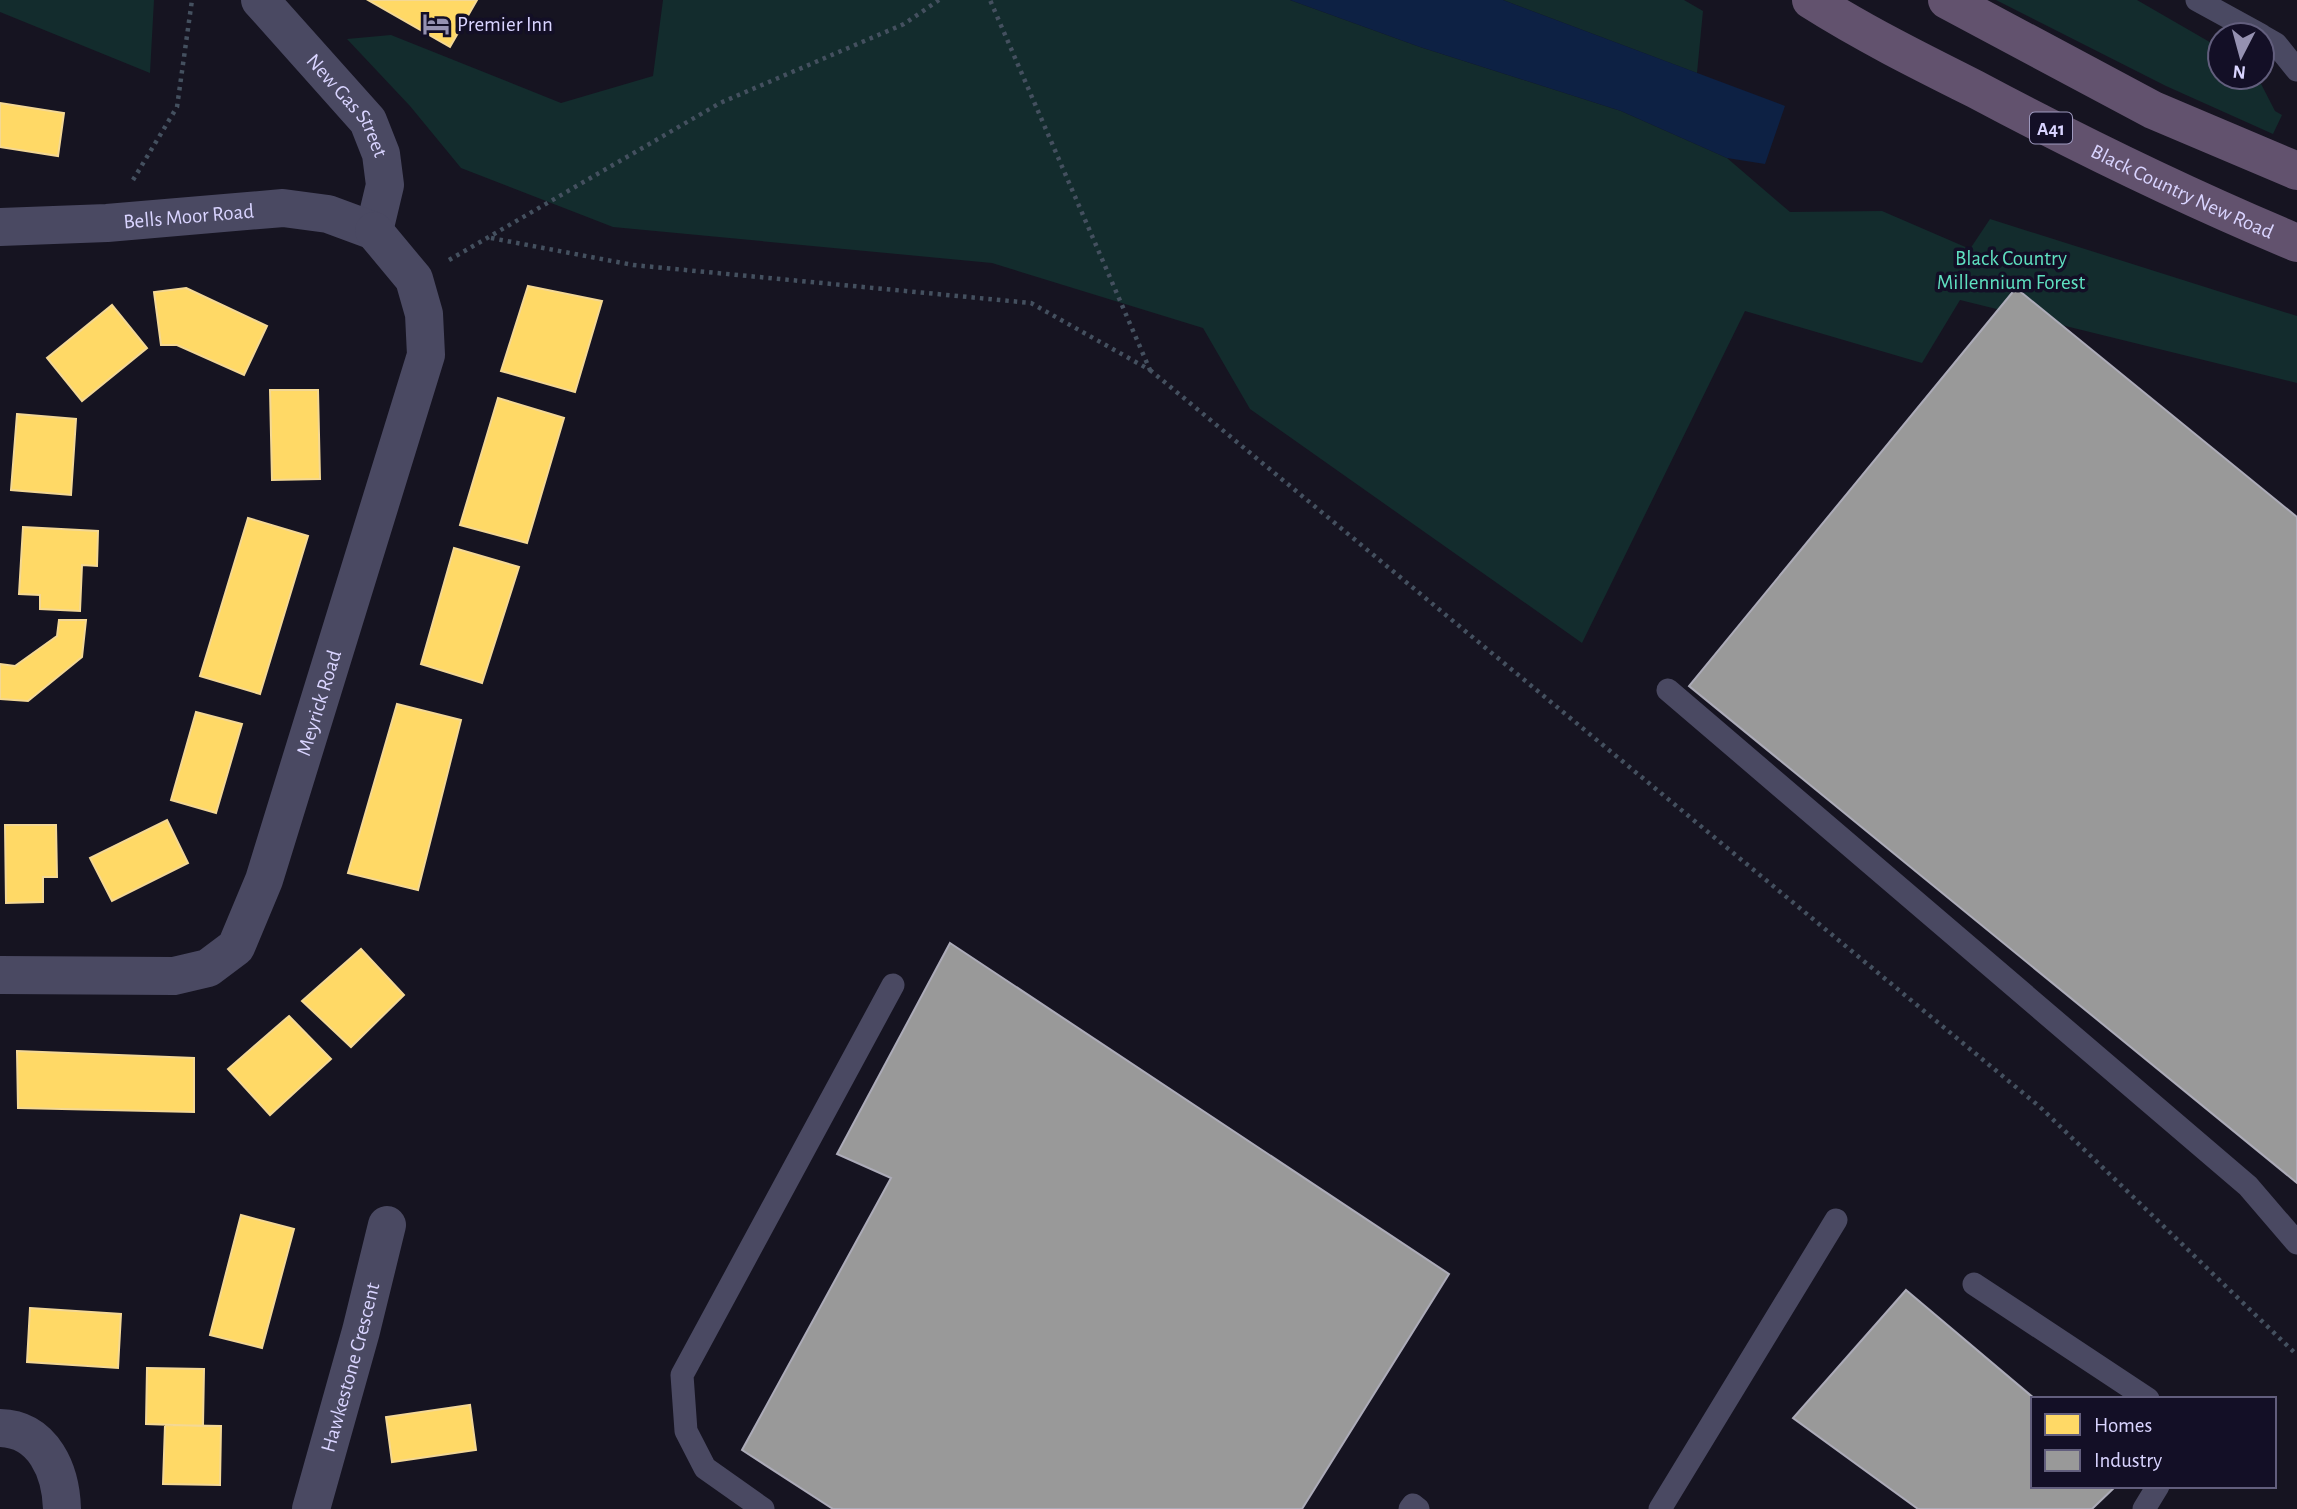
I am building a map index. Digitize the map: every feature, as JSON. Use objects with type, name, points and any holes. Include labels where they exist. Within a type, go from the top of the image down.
[{"type":"highway","name":"Black Country New Road","points":[[1811,0],[1847,23],[2015,111],[2213,208],[2297,243]]},
{"type":"highway","points":[[1947,0],[2153,110],[2297,171]]},
{"type":"street","name":"New Gas Street","points":[[260,0],[368,121],[381,154],[385,185],[374,231]]},
{"type":"street","name":"Bells Moor Road","points":[[0,228],[107,223],[283,208],[328,214],[374,231]]},
{"type":"street","name":"Meyrick Road","points":[[0,975],[174,975],[208,968],[236,947],[264,880],[426,355],[424,314],[414,279],[374,231]]},
{"type":"street","name":"Hawkestone Crescent","points":[[311,1509],[387,1225]]},
{"type":"street","points":[[0,1428],[31,1439],[52,1458],[61,1486],[62,1509]]},
{"type":"lane","points":[[2197,0],[2235,21]]},
{"type":"lane","points":[[2276,44],[2297,70]]},
{"type":"lane","points":[[1668,690],[2248,1186],[2297,1243]]},
{"type":"lane","points":[[763,1509],[705,1468],[686,1431],[682,1375],[893,985]]},
{"type":"lane","points":[[1661,1509],[1836,1220]]},
{"type":"lane","points":[[1975,1284],[2145,1397]]},
{"type":"lane","points":[[2144,1509],[2157,1488]]},
{"type":"lane","points":[[1410,1509],[1413,1505],[1418,1509]]},
{"type":"path","points":[[107,223],[177,107],[192,0]]},
{"type":"path","points":[[414,279],[720,103],[904,24],[939,0]]},
{"type":"path","points":[[990,0],[1150,370]]},
{"type":"path","points":[[491,237],[633,265],[1031,303],[1150,370],[2040,1107],[2297,1355]]},
{"type":"green space","points":[[0,0],[154,0],[150,73],[0,12]]},
{"type":"green space","name":"Black Country Millennium Forest","points":[[663,0],[1290,0],[1420,47],[1621,111],[1727,158],[1790,212],[1882,211],[1970,249],[1990,219],[2297,316],[2297,383],[1960,300],[1922,363],[1745,311],[1582,643],[1250,409],[1203,328],[992,263],[613,227],[461,168],[410,106],[347,39],[391,35],[561,103],[653,76]]},
{"type":"green space","points":[[1503,0],[1684,0],[1703,11],[1697,73]]},
{"type":"green space","points":[[1996,0],[2137,0],[2206,40],[2206,91],[2265,91],[2275,111],[2282,115],[2273,134],[2166,86]]},
{"type":"water","points":[[1290,0],[1503,0],[1785,106],[1765,164],[1727,158],[1621,111],[1420,47]]},
{"type":"building: Homes","name":"Premier Inn","points":[[368,0],[477,0],[450,47]]},
{"type":"building: Homes","points":[[0,103],[64,113],[58,156],[0,147]]},
{"type":"building: Homes","points":[[528,286],[602,301],[575,392],[501,371]]},
{"type":"building: Homes","points":[[186,288],[267,326],[244,375],[177,345],[161,345],[154,292]]},
{"type":"building: Homes","points":[[112,305],[147,348],[82,401],[47,358]]},
{"type":"building: Homes","points":[[270,390],[318,390],[320,479],[272,480]]},
{"type":"building: Homes","points":[[498,398],[564,418],[527,543],[460,525]]},
{"type":"building: Homes","points":[[17,414],[76,419],[71,495],[11,490]]},
{"type":"building: Homes","points":[[248,518],[308,536],[260,694],[200,676]]},
{"type":"building: Homes","points":[[23,527],[98,531],[97,566],[82,565],[80,611],[40,609],[40,595],[19,594]]},
{"type":"building: Homes","points":[[454,548],[519,567],[482,683],[421,664]]},
{"type":"building: Homes","points":[[59,620],[86,620],[82,657],[28,701],[0,699],[0,664],[15,666],[57,636]]},
{"type":"building: Homes","points":[[397,704],[461,720],[418,890],[348,873]]},
{"type":"building: Homes","points":[[196,712],[242,724],[216,813],[171,800]]},
{"type":"building: Homes","points":[[167,820],[188,863],[112,901],[90,858]]},
{"type":"building: Homes","points":[[5,825],[56,825],[57,877],[43,877],[43,902],[6,903]]},
{"type":"building: Homes","points":[[361,949],[404,995],[351,1047],[302,1001]]},
{"type":"building: Homes","points":[[289,1016],[331,1059],[270,1115],[228,1069]]},
{"type":"building: Homes","points":[[17,1051],[194,1058],[194,1112],[18,1108]]},
{"type":"building: Homes","points":[[241,1215],[294,1229],[262,1348],[210,1335]]},
{"type":"building: Homes","points":[[30,1308],[121,1314],[118,1368],[27,1362]]},
{"type":"building: Homes","points":[[147,1368],[204,1369],[203,1426],[146,1424]]},
{"type":"building: Homes","points":[[470,1405],[476,1450],[392,1462],[386,1417]]},
{"type":"building: Homes","points":[[165,1425],[221,1426],[220,1485],[163,1484]]},
{"type":"building: Industry","points":[[2016,288],[2297,517],[2297,1183],[1689,686]]},
{"type":"building: Industry","points":[[950,943],[1449,1274],[1302,1509],[833,1509],[742,1450],[891,1178],[837,1154]]},
{"type":"building: Industry","points":[[1906,1290],[2033,1397],[2031,1488],[2114,1488],[2092,1509],[1918,1509],[1793,1418]]},
{"type":"place","name":"Premier Inn","points":[[436,24]]}]
